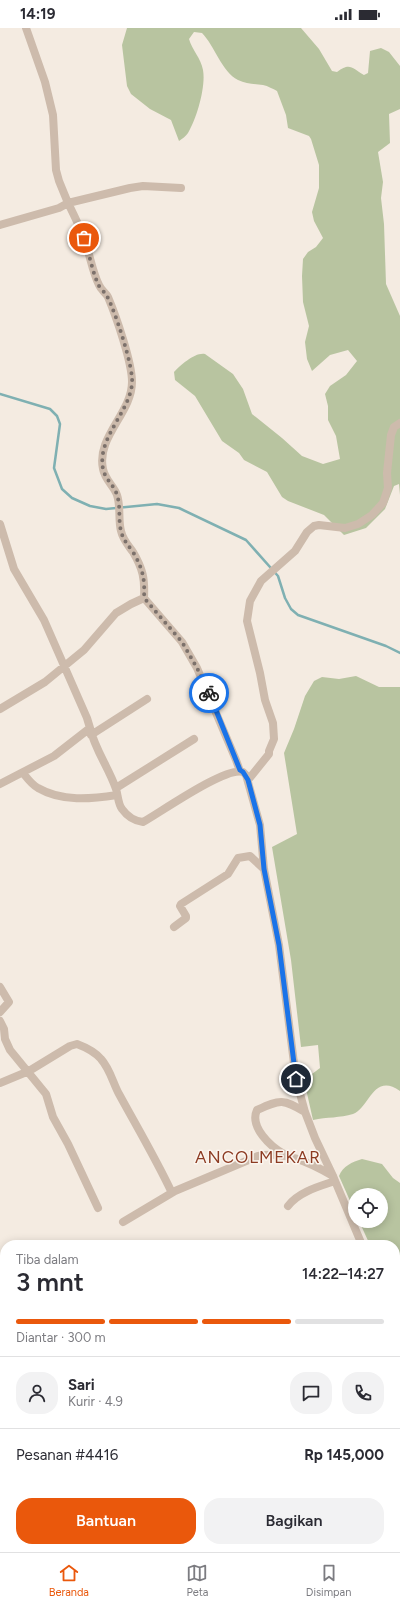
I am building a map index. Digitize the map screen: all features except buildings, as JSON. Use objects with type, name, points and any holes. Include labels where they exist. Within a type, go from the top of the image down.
[{"type":"street","points":[[26,28],[51,108],[54,127],[56,170],[59,181],[84,238],[98,285],[108,298],[125,345],[131,370],[132,382],[130,394],[105,444],[102,456],[105,474],[117,494],[119,503],[119,520],[124,539],[143,573],[145,581],[144,598],[182,642],[197,668],[240,770],[248,780],[260,825],[264,869],[279,945],[296,1079],[315,1138],[334,1178],[360,1240]]},
{"type":"street","points":[[0,225],[59,208],[68,203],[130,188],[143,186],[180,188]]},
{"type":"street","points":[[248,780],[269,754],[274,739],[273,723],[265,700],[248,621],[250,601],[261,581],[295,551],[307,532],[314,526],[319,525],[345,528],[358,524],[372,515],[383,503],[388,488],[387,472],[391,434],[394,427],[400,423]]},
{"type":"street","points":[[0,524],[2,535],[14,569],[44,620],[87,718],[91,732],[116,792],[120,807],[128,816],[137,821],[143,822],[204,785],[240,770]]},
{"type":"street","points":[[0,709],[45,682],[84,650],[116,613],[144,598]]},
{"type":"street","points":[[0,784],[54,756],[146,699]]},
{"type":"street","points":[[22,773],[37,788],[55,796],[100,798],[116,792],[194,739]]},
{"type":"street","points":[[174,927],[186,918],[180,906],[182,903],[228,874],[238,858],[250,856],[264,869]]},
{"type":"street","points":[[0,987],[9,1002],[0,1012]]},
{"type":"street","points":[[0,1021],[10,1050],[29,1071],[46,1094],[53,1117],[68,1144],[98,1208]]},
{"type":"street","points":[[0,1083],[29,1071],[70,1046],[77,1044],[96,1054],[101,1059],[110,1074],[118,1092],[163,1172],[172,1192]]},
{"type":"street","points":[[306,1112],[290,1103],[281,1101],[274,1102],[257,1110],[257,1124],[263,1137],[276,1149],[286,1155],[311,1164],[334,1178]]},
{"type":"street","points":[[123,1222],[172,1192],[258,1156],[271,1154],[286,1155]]},
{"type":"street","points":[[288,1206],[300,1197],[334,1178]]},
{"type":"green space","points":[[127,28],[301,28],[319,49],[332,71],[337,72],[345,67],[351,67],[364,75],[368,73],[370,51],[381,48],[389,52],[400,66],[400,109],[389,114],[390,143],[378,152],[383,182],[381,198],[384,224],[386,284],[400,316],[400,495],[399,484],[394,486],[385,509],[366,528],[344,535],[324,515],[288,501],[282,497],[267,472],[244,460],[239,453],[222,441],[195,396],[175,380],[174,372],[180,366],[197,355],[205,354],[233,374],[243,389],[252,414],[302,456],[323,464],[340,459],[336,436],[328,420],[328,406],[325,394],[330,386],[346,375],[357,361],[348,350],[330,355],[312,371],[307,359],[305,342],[309,326],[303,302],[303,259],[308,252],[316,247],[323,238],[314,221],[312,212],[319,188],[319,165],[311,139],[309,136],[288,128],[286,115],[277,91],[265,85],[250,84],[238,80],[232,76],[227,71],[202,33],[194,32],[189,39],[203,70],[204,77],[202,93],[191,127],[187,134],[179,141],[171,120],[150,109],[131,94],[127,86],[122,45]]},
{"type":"green space","points":[[356,676],[379,687],[400,687],[400,1091],[391,1086],[384,1086],[377,1089],[359,1111],[353,1114],[313,1120],[304,1080],[320,1068],[318,1045],[301,1047],[291,960],[272,847],[297,834],[284,753],[305,696],[314,681],[322,677],[339,679]]},
{"type":"green space","points":[[362,1159],[382,1164],[393,1178],[400,1183],[400,1240],[368,1240],[362,1228],[388,1228],[388,1188],[348,1188],[348,1196],[339,1176],[348,1165]]},
{"type":"waterway","points":[[0,394],[50,409],[57,416],[60,424],[54,468],[62,489],[72,498],[90,506],[106,509],[157,504],[179,508],[246,540],[278,576],[285,598],[291,609],[298,615],[386,646],[400,653]]},
{"type":"way so far","points":[[84,238],[98,285],[108,298],[124,343],[131,370],[132,382],[130,394],[124,408],[105,444],[102,456],[103,469],[107,479],[117,494],[119,503],[120,529],[143,573],[145,581],[144,598],[182,642],[209,693]]},
{"type":"district","name":"ANCOLMEKAR","points":[[258,1157]]},
{"type":"route","points":[[209,693],[240,770],[246,775],[248,780],[260,825],[264,869],[279,945],[296,1079]]}]
